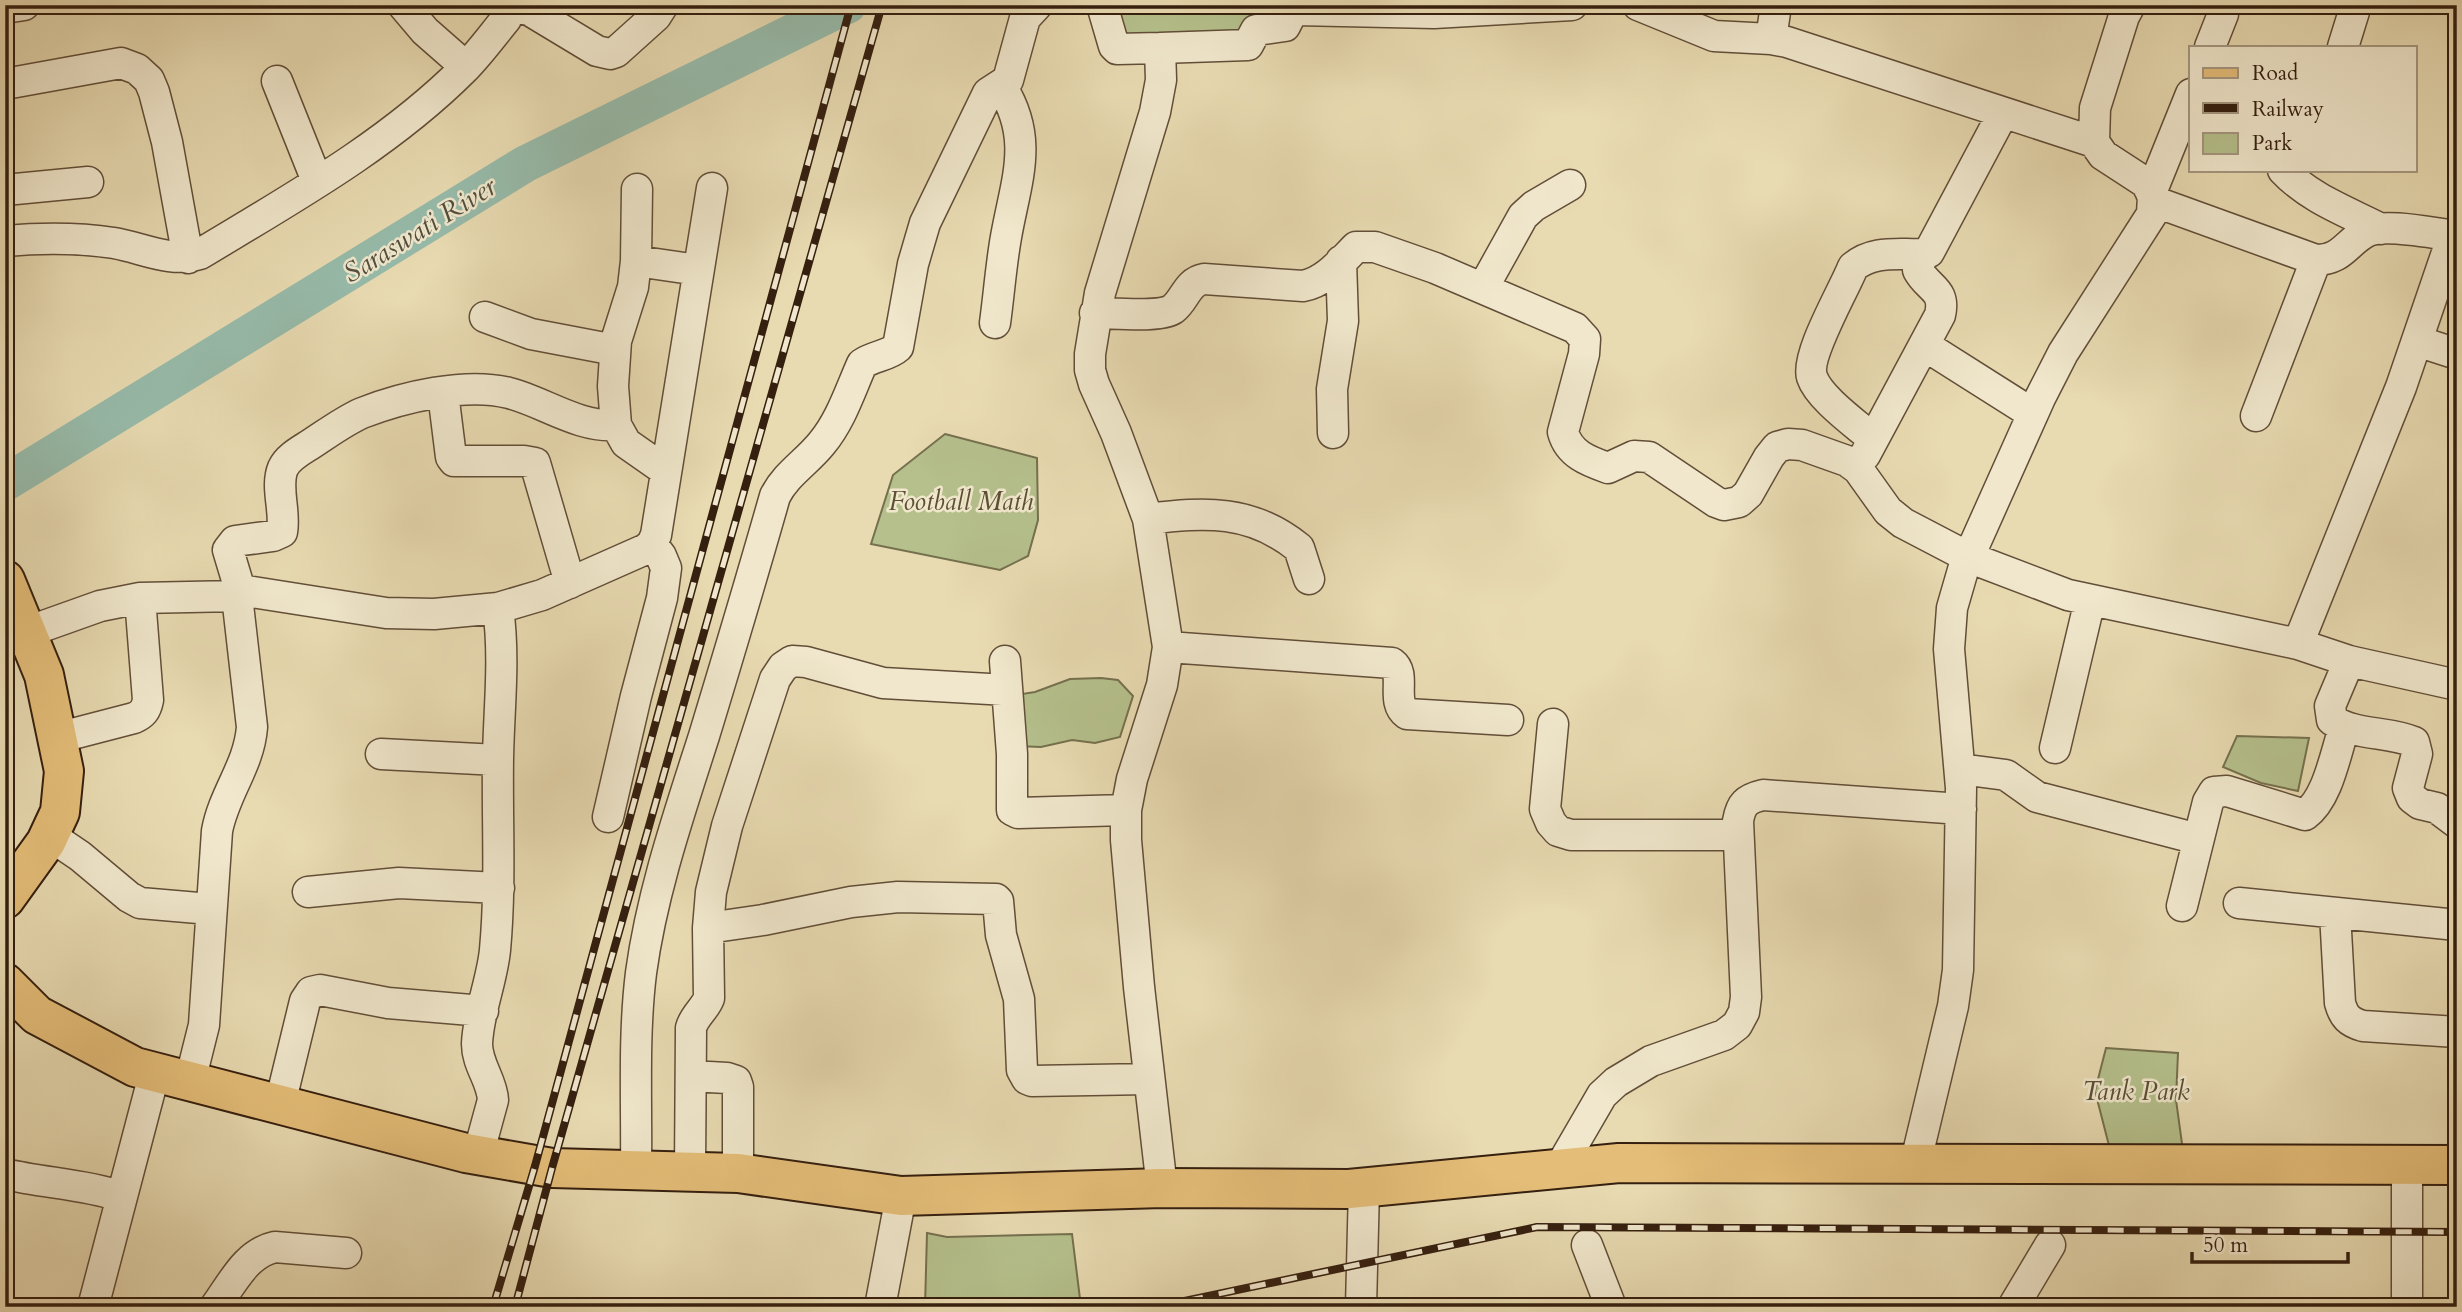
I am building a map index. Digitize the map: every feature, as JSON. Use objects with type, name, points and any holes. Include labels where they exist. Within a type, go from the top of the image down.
[{"type":"main road","points":[[5,580],[44,674],[64,771],[60,812],[49,835],[5,899]]},
{"type":"main road","points":[[5,983],[37,1015],[135,1067],[478,1155],[552,1168],[738,1173],[901,1196],[1162,1188],[1364,1187],[1619,1163],[2457,1165]]},
{"type":"street","points":[[5,8],[24,5]]},
{"type":"street","points":[[403,5],[425,31],[466,67]]},
{"type":"street","points":[[5,241],[114,243],[165,256],[188,258],[200,254],[387,134],[466,67],[506,19],[508,9],[529,10],[597,51],[610,54],[617,52],[663,5]]},
{"type":"street","points":[[636,1170],[639,1008],[642,973],[654,909],[670,841],[775,496],[780,485],[821,446],[835,426],[862,364],[891,353],[898,347],[913,264],[925,223],[988,93],[992,88],[1001,86],[1010,76],[1025,18],[1037,5]]},
{"type":"street","points":[[1102,5],[1117,49],[1248,45],[1256,30],[1285,26],[1291,9],[1434,13],[1572,5]]},
{"type":"street","points":[[1638,5],[1714,36],[1787,42],[2094,142]]},
{"type":"street","points":[[1771,39],[1776,5]]},
{"type":"street","points":[[2130,5],[2124,16],[2095,108],[2094,142],[2103,155],[2146,183],[2152,197],[2316,260],[2337,256],[2368,231],[2381,229],[2455,236],[2393,408],[2298,644]]},
{"type":"street","points":[[2343,46],[2356,5]]},
{"type":"street","points":[[2210,46],[2223,14]]},
{"type":"street","points":[[1160,48],[1161,80],[1155,112],[1095,313],[1090,370],[1148,519],[1168,647],[1162,685],[1132,779],[1126,810],[1135,949],[1162,1188]]},
{"type":"street","points":[[5,84],[121,63],[137,69],[149,80],[162,115],[188,258]]},
{"type":"street","points":[[277,81],[317,181]]},
{"type":"street","points":[[995,323],[1021,153],[1014,108],[1001,86]]},
{"type":"street","points":[[1873,439],[1822,394],[1812,377],[1811,360],[1853,267],[1862,259],[1873,255],[1929,252],[2003,113]]},
{"type":"street","points":[[1915,1164],[1958,970],[1961,810],[1949,649],[1952,608],[1968,557],[2063,353],[2152,214],[2152,197],[2187,113]]},
{"type":"street","points":[[2297,175],[2381,229]]},
{"type":"street","points":[[5,190],[88,182]]},
{"type":"street","points":[[1483,288],[1523,216],[1534,206],[1570,185]]},
{"type":"street","points":[[27,632],[100,606],[140,598],[238,593],[386,613],[434,614],[498,608],[542,595],[646,550],[656,535],[712,187]]},
{"type":"street","points":[[637,189],[633,287],[619,328],[615,350],[613,386],[616,425],[626,443],[666,471]]},
{"type":"street","points":[[1095,313],[1158,313],[1171,310],[1193,283],[1204,279],[1303,286],[1320,280],[1356,247],[1376,247],[1436,268],[1575,328],[1585,339],[1584,354],[1563,432],[1566,444],[1595,464],[1608,468],[1634,456],[1648,457],[1724,505],[1739,502],[1748,494],[1777,447],[1788,444],[1802,445],[1847,461],[1858,469],[1888,511],[1903,523],[1968,557],[2068,595],[2298,644],[2349,661],[2457,685]]},
{"type":"street","points":[[1858,469],[1940,315],[1941,297],[1924,282],[1917,270],[1922,254]]},
{"type":"street","points":[[2256,416],[2316,260]]},
{"type":"street","points":[[636,261],[698,270]]},
{"type":"street","points":[[1333,433],[1332,389],[1343,321],[1341,261]]},
{"type":"street","points":[[485,317],[531,334],[615,350]]},
{"type":"street","points":[[2417,341],[2457,354]]},
{"type":"street","points":[[1924,345],[2033,414]]},
{"type":"street","points":[[93,1307],[120,1196],[172,1076],[204,1025],[210,909],[220,814],[247,758],[252,727],[238,593],[228,550],[230,545],[235,541],[273,536],[282,532],[281,477],[288,460],[335,427],[361,414],[397,402],[484,388],[509,393],[595,425],[616,425]]},
{"type":"street","points":[[443,393],[451,457],[454,461],[535,463],[570,583]]},
{"type":"street","points":[[1148,519],[1193,513],[1223,514],[1245,519],[1263,526],[1299,548],[1309,579]]},
{"type":"street","points":[[608,817],[662,598],[666,568],[652,544]]},
{"type":"street","points":[[57,738],[134,718],[147,708],[140,598]]},
{"type":"street","points":[[2055,748],[2090,600]]},
{"type":"street","points":[[478,1155],[494,1100],[478,1050],[494,955],[499,888],[498,760],[503,673],[498,608]]},
{"type":"street","points":[[1168,647],[1392,663],[1397,669],[1400,706],[1407,714],[1508,720]]},
{"type":"street","points":[[690,1171],[691,1028],[695,1017],[709,998],[708,928],[711,892],[727,826],[775,679],[783,667],[792,661],[806,662],[883,683],[1006,675],[1012,754],[1012,810],[1018,813],[1126,810]]},
{"type":"street","points":[[2349,661],[2330,706],[2332,720],[2344,728],[2402,737],[2414,742],[2417,754],[2408,788],[2412,798],[2420,804],[2437,808],[2457,823]]},
{"type":"street","points":[[1553,724],[1545,809],[1558,831],[1571,835],[1738,835]]},
{"type":"street","points":[[2182,906],[2208,802],[2214,792],[2227,791],[2293,813],[2305,814],[2314,808],[2321,798],[2344,728]]},
{"type":"street","points":[[381,754],[498,760]]},
{"type":"street","points":[[1960,769],[2006,775],[2037,797],[2198,839]]},
{"type":"street","points":[[1559,1169],[1602,1095],[1616,1082],[1651,1061],[1724,1035],[1737,1026],[1744,1012],[1746,997],[1738,821],[1741,807],[1749,798],[1763,795],[1961,810]]},
{"type":"street","points":[[49,835],[140,903],[210,909]]},
{"type":"street","points":[[308,892],[399,883],[499,888]]},
{"type":"street","points":[[708,928],[851,902],[898,897],[996,899],[1001,934],[1019,999],[1022,1070],[1027,1079],[1149,1079]]},
{"type":"street","points":[[2239,903],[2457,925]]},
{"type":"street","points":[[2335,913],[2343,1016],[2352,1023],[2363,1026],[2457,1032]]},
{"type":"street","points":[[280,1104],[304,1001],[311,992],[320,990],[388,1003],[483,1012]]},
{"type":"street","points":[[691,1076],[736,1081],[738,1173]]},
{"type":"street","points":[[2407,1165],[2407,1307]]},
{"type":"street","points":[[5,1174],[101,1190],[120,1196]]},
{"type":"street","points":[[1362,1307],[1364,1187]]},
{"type":"street","points":[[880,1307],[901,1196]]},
{"type":"street","points":[[1587,1245],[1611,1307]]},
{"type":"street","points":[[2013,1307],[2050,1245]]},
{"type":"street","points":[[215,1307],[253,1255],[264,1249],[275,1247],[345,1253]]},
{"type":"green space","points":[[1109,5],[1286,5],[1291,33],[1119,48]]},
{"type":"green space","name":"Football Math","points":[[945,434],[1037,458],[1038,520],[1028,556],[1000,570],[871,544],[893,475]]},
{"type":"green space","points":[[1070,679],[1118,680],[1133,696],[1120,737],[1095,743],[1072,740],[1041,747],[1015,746],[1010,696],[1035,692]]},
{"type":"green space","points":[[2237,736],[2309,738],[2298,791],[2261,783],[2223,767]]},
{"type":"green space","name":"Tank Park","points":[[2106,1048],[2178,1053],[2176,1100],[2183,1151],[2114,1165],[2095,1091]]},
{"type":"green space","points":[[927,1233],[947,1237],[1072,1234],[1081,1307],[925,1307]]},
{"type":"waterway","name":"Saraswati River","points":[[5,483],[525,164],[848,5]]},
{"type":"railway","points":[[493,1307],[535,1166],[851,5]]},
{"type":"railway","points":[[515,1307],[882,5]]},
{"type":"railway","points":[[1156,1307],[1537,1227],[2457,1232]]}]
